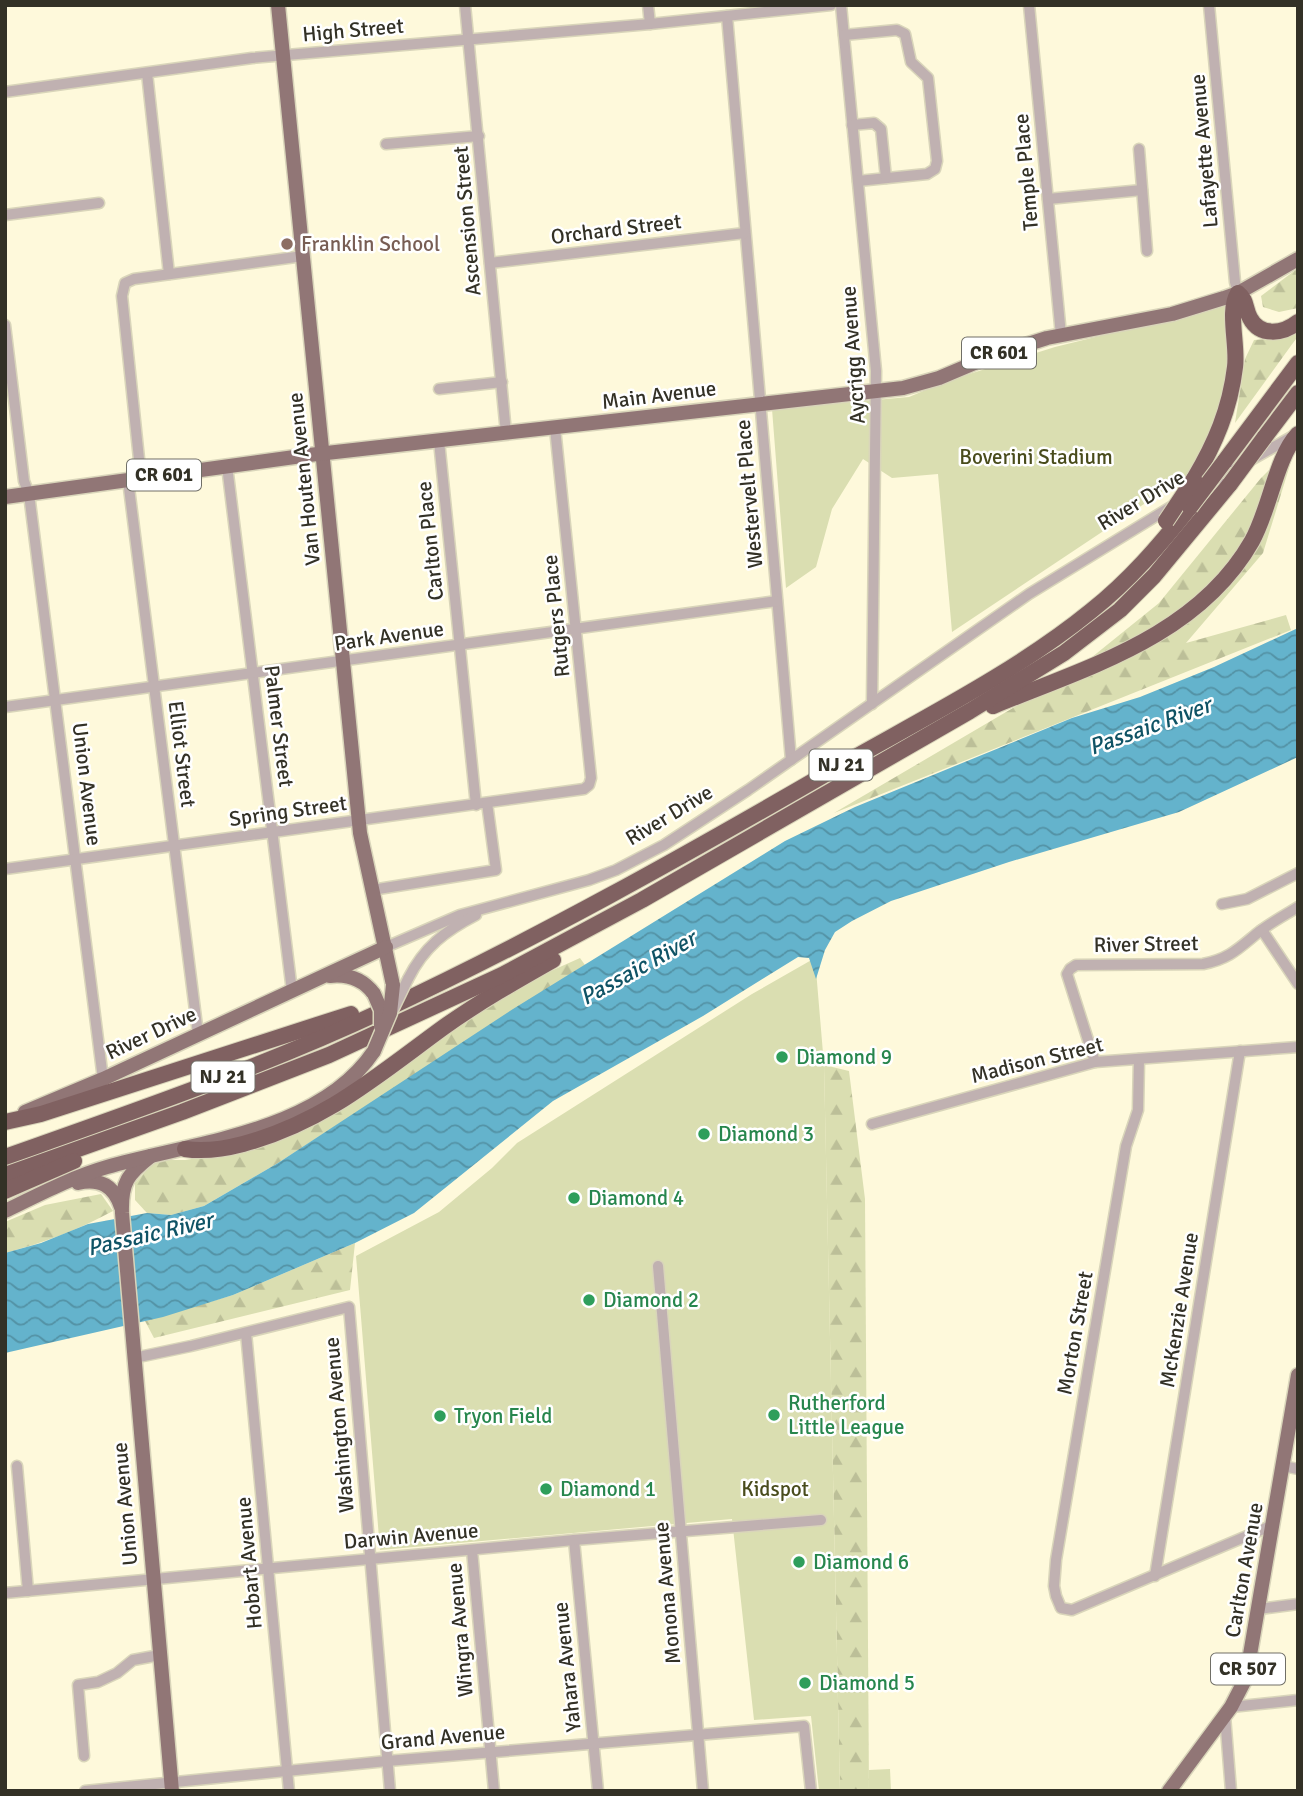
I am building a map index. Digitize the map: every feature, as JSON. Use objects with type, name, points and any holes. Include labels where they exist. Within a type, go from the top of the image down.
[{"type":"highway","points":[[1108,597],[1166,521],[1194,479],[1219,431],[1229,399],[1236,357],[1232,306],[1238,293],[1245,300],[1250,319],[1262,330],[1278,332],[1298,322]]},
{"type":"highway","name":"NJ 21","points":[[5,1157],[235,1073],[351,1025],[522,944],[633,885],[1055,639],[1108,597],[1142,565],[1190,507],[1298,363]]},
{"type":"highway","name":"NJ 21","points":[[5,1175],[290,1071],[425,1012],[586,931],[942,727],[1055,659],[1120,610],[1170,559],[1298,393]]},
{"type":"highway","points":[[942,727],[1120,654],[1154,637],[1189,613],[1219,586],[1252,541],[1268,507],[1284,454],[1298,433]]},
{"type":"highway","points":[[185,1149],[212,1150],[251,1142],[331,1108],[482,1002],[622,922],[724,853]]},
{"type":"highway","points":[[5,1121],[41,1114],[436,985]]},
{"type":"highway","points":[[5,1191],[153,1123]]},
{"type":"main road","name":"Van Houten Avenue","points":[[278,5],[359,821],[393,985],[387,1022],[374,1051]]},
{"type":"main road","name":"Main Avenue","points":[[5,497],[323,453],[922,384],[991,356],[1060,335],[1172,314],[1238,293],[1298,259]]},
{"type":"main road","name":"River Drive","points":[[5,1121],[103,1079],[386,947]]},
{"type":"main road","points":[[5,1211],[98,1170],[185,1149],[269,1123],[311,1105],[350,1081],[374,1051],[382,1019],[381,1010],[374,994],[362,982],[347,976],[319,978]]},
{"type":"main road","name":"Union Avenue","points":[[151,1156],[127,1179],[122,1195],[122,1213],[172,1787]]},
{"type":"main road","points":[[40,1194],[83,1181],[99,1182],[112,1189],[122,1213]]},
{"type":"main road","name":"Carlton Avenue","points":[[1169,1791],[1228,1711],[1246,1678],[1298,1375]]},
{"type":"street","name":"Ascension Street","points":[[465,5],[506,433]]},
{"type":"street","points":[[648,5],[650,24]]},
{"type":"street","name":"High Street","points":[[5,92],[283,55],[650,24],[831,5]]},
{"type":"street","name":"Aycrigg Avenue","points":[[841,5],[877,390],[872,704]]},
{"type":"street","name":"Temple Place","points":[[1029,5],[1060,335]]},
{"type":"street","name":"Lafayette Avenue","points":[[1209,5],[1238,293]]},
{"type":"street","name":"Westervelt Place","points":[[727,16],[792,760]]},
{"type":"street","points":[[844,35],[901,31],[908,38],[911,62],[928,78],[937,165],[927,174],[858,181]]},
{"type":"street","points":[[148,73],[169,274],[303,256]]},
{"type":"street","points":[[852,125],[874,122],[881,129],[886,178]]},
{"type":"street","points":[[386,144],[479,136]]},
{"type":"street","points":[[1139,149],[1147,251]]},
{"type":"street","points":[[1048,199],[1142,190]]},
{"type":"street","points":[[5,215],[99,202]]},
{"type":"street","name":"Orchard Street","points":[[491,262],[745,233]]},
{"type":"street","name":"Elliot Street","points":[[169,274],[134,279],[125,283],[122,290],[135,479],[155,687],[198,1034]]},
{"type":"street","name":"Union Avenue","points":[[5,325],[103,1079]]},
{"type":"street","points":[[439,389],[502,382]]},
{"type":"street","name":"Rutgers Place","points":[[555,428],[591,778],[584,789],[575,790]]},
{"type":"street","name":"River Drive","points":[[386,947],[447,919],[589,880],[643,858],[691,829],[792,760],[1029,594],[1210,483],[1298,433]]},
{"type":"street","name":"Carlton Place","points":[[373,890],[495,870],[482,804],[460,645],[439,441]]},
{"type":"street","name":"Palmer Street","points":[[227,466],[292,991]]},
{"type":"street","name":"Park Avenue","points":[[5,707],[777,601]]},
{"type":"street","name":"Spring Street","points":[[5,869],[575,790]]},
{"type":"street","points":[[1222,904],[1247,899],[1298,873]]},
{"type":"street","name":"River Street","points":[[1095,1062],[1067,974],[1070,969],[1076,965],[1203,964],[1218,961],[1234,953],[1262,930],[1298,907]]},
{"type":"street","points":[[387,1022],[418,959],[433,942],[450,929],[489,909]]},
{"type":"street","points":[[1262,930],[1298,984]]},
{"type":"street","name":"Madison Street","points":[[872,1124],[1095,1062],[1298,1047]]},
{"type":"street","name":"McKenzie Avenue","points":[[1155,1576],[1240,1051]]},
{"type":"street","name":"Morton Street","points":[[1139,1059],[1138,1110],[1126,1146],[1056,1560],[1056,1596],[1061,1608],[1067,1611],[1155,1576]]},
{"type":"street","name":"Monona Avenue","points":[[658,1266],[703,1791]]},
{"type":"street","name":"Washington Avenue","points":[[246,1333],[349,1307],[390,1791]]},
{"type":"street","points":[[134,1358],[246,1333]]},
{"type":"street","name":"Hobart Avenue","points":[[246,1333],[289,1791]]},
{"type":"street","points":[[17,1466],[29,1591]]},
{"type":"street","points":[[1283,1466],[1298,1469]]},
{"type":"street","name":"Darwin Avenue","points":[[5,1593],[472,1549],[821,1520]]},
{"type":"street","points":[[1155,1576],[1273,1525]]},
{"type":"street","name":"Yahara Avenue","points":[[574,1540],[598,1791]]},
{"type":"street","name":"Wingra Avenue","points":[[472,1549],[494,1791]]},
{"type":"street","points":[[1259,1609],[1298,1604]]},
{"type":"street","points":[[84,1756],[78,1685],[98,1682],[117,1673],[133,1660],[160,1655]]},
{"type":"street","points":[[1231,1791],[1228,1711],[1298,1700]]},
{"type":"street","name":"Grand Avenue","points":[[85,1791],[172,1787],[387,1761],[804,1726],[811,1791]]},
{"type":"green space","points":[[1298,268],[1298,308],[1279,312],[1263,307],[1261,296]]},
{"type":"green space","name":"Boverini Stadium","points":[[1225,305],[1233,346],[1220,421],[1189,474],[952,632],[938,474],[892,478],[863,459],[832,509],[816,567],[786,588],[772,409],[909,397],[947,381],[1055,347]]},
{"type":"green space","points":[[1298,329],[1298,336],[1235,423],[1245,359],[1254,340],[1279,338]]},
{"type":"green space","points":[[1297,442],[1263,553],[1186,643],[1286,615],[1291,630],[834,813],[1071,674],[1159,603],[1261,478]]},
{"type":"green space","points":[[580,958],[585,965],[278,1163],[204,1206],[171,1215],[147,1213],[135,1200],[135,1183],[156,1160],[185,1160],[230,1153],[460,1024],[524,983]]},
{"type":"green space","name":"Kidspot","points":[[815,958],[824,1065],[840,1791],[819,1791],[811,1716],[754,1720],[732,1519],[380,1550],[356,1256],[439,1212],[492,1168],[517,1143],[752,994]]},
{"type":"green space","points":[[824,1065],[849,1071],[865,1199],[869,1791],[840,1791]]},
{"type":"green space","points":[[101,1194],[113,1211],[60,1235],[5,1253],[5,1222],[45,1205]]},
{"type":"green space","points":[[355,1243],[350,1290],[154,1338],[145,1321],[233,1295]]},
{"type":"green space","points":[[890,1769],[891,1791],[869,1791],[869,1770]]},
{"type":"water","name":"Passaic River","points":[[1298,628],[1298,757],[1179,812],[1009,862],[891,901],[852,921],[835,932],[825,950],[816,979],[809,958],[798,957],[703,1016],[553,1101],[414,1213],[355,1243],[233,1295],[163,1317],[5,1353],[5,1253],[41,1243],[88,1224],[147,1213],[171,1215],[204,1206],[278,1163],[513,1009],[785,841],[855,807],[1072,718],[1140,697],[1214,667]]},
{"type":"place","name":"Franklin School","points":[[287,244]]},
{"type":"place","name":"Diamond 9","points":[[782,1057]]},
{"type":"place","name":"Diamond 3","points":[[704,1134]]},
{"type":"place","name":"Diamond 4","points":[[574,1198]]},
{"type":"place","name":"Diamond 2","points":[[589,1300]]},
{"type":"place","name":"Rutherford Little League","points":[[774,1415]]},
{"type":"place","name":"Tryon Field","points":[[440,1416]]},
{"type":"place","name":"Diamond 1","points":[[546,1489]]},
{"type":"place","name":"Diamond 6","points":[[799,1562]]},
{"type":"place","name":"Diamond 5","points":[[805,1683]]}]
